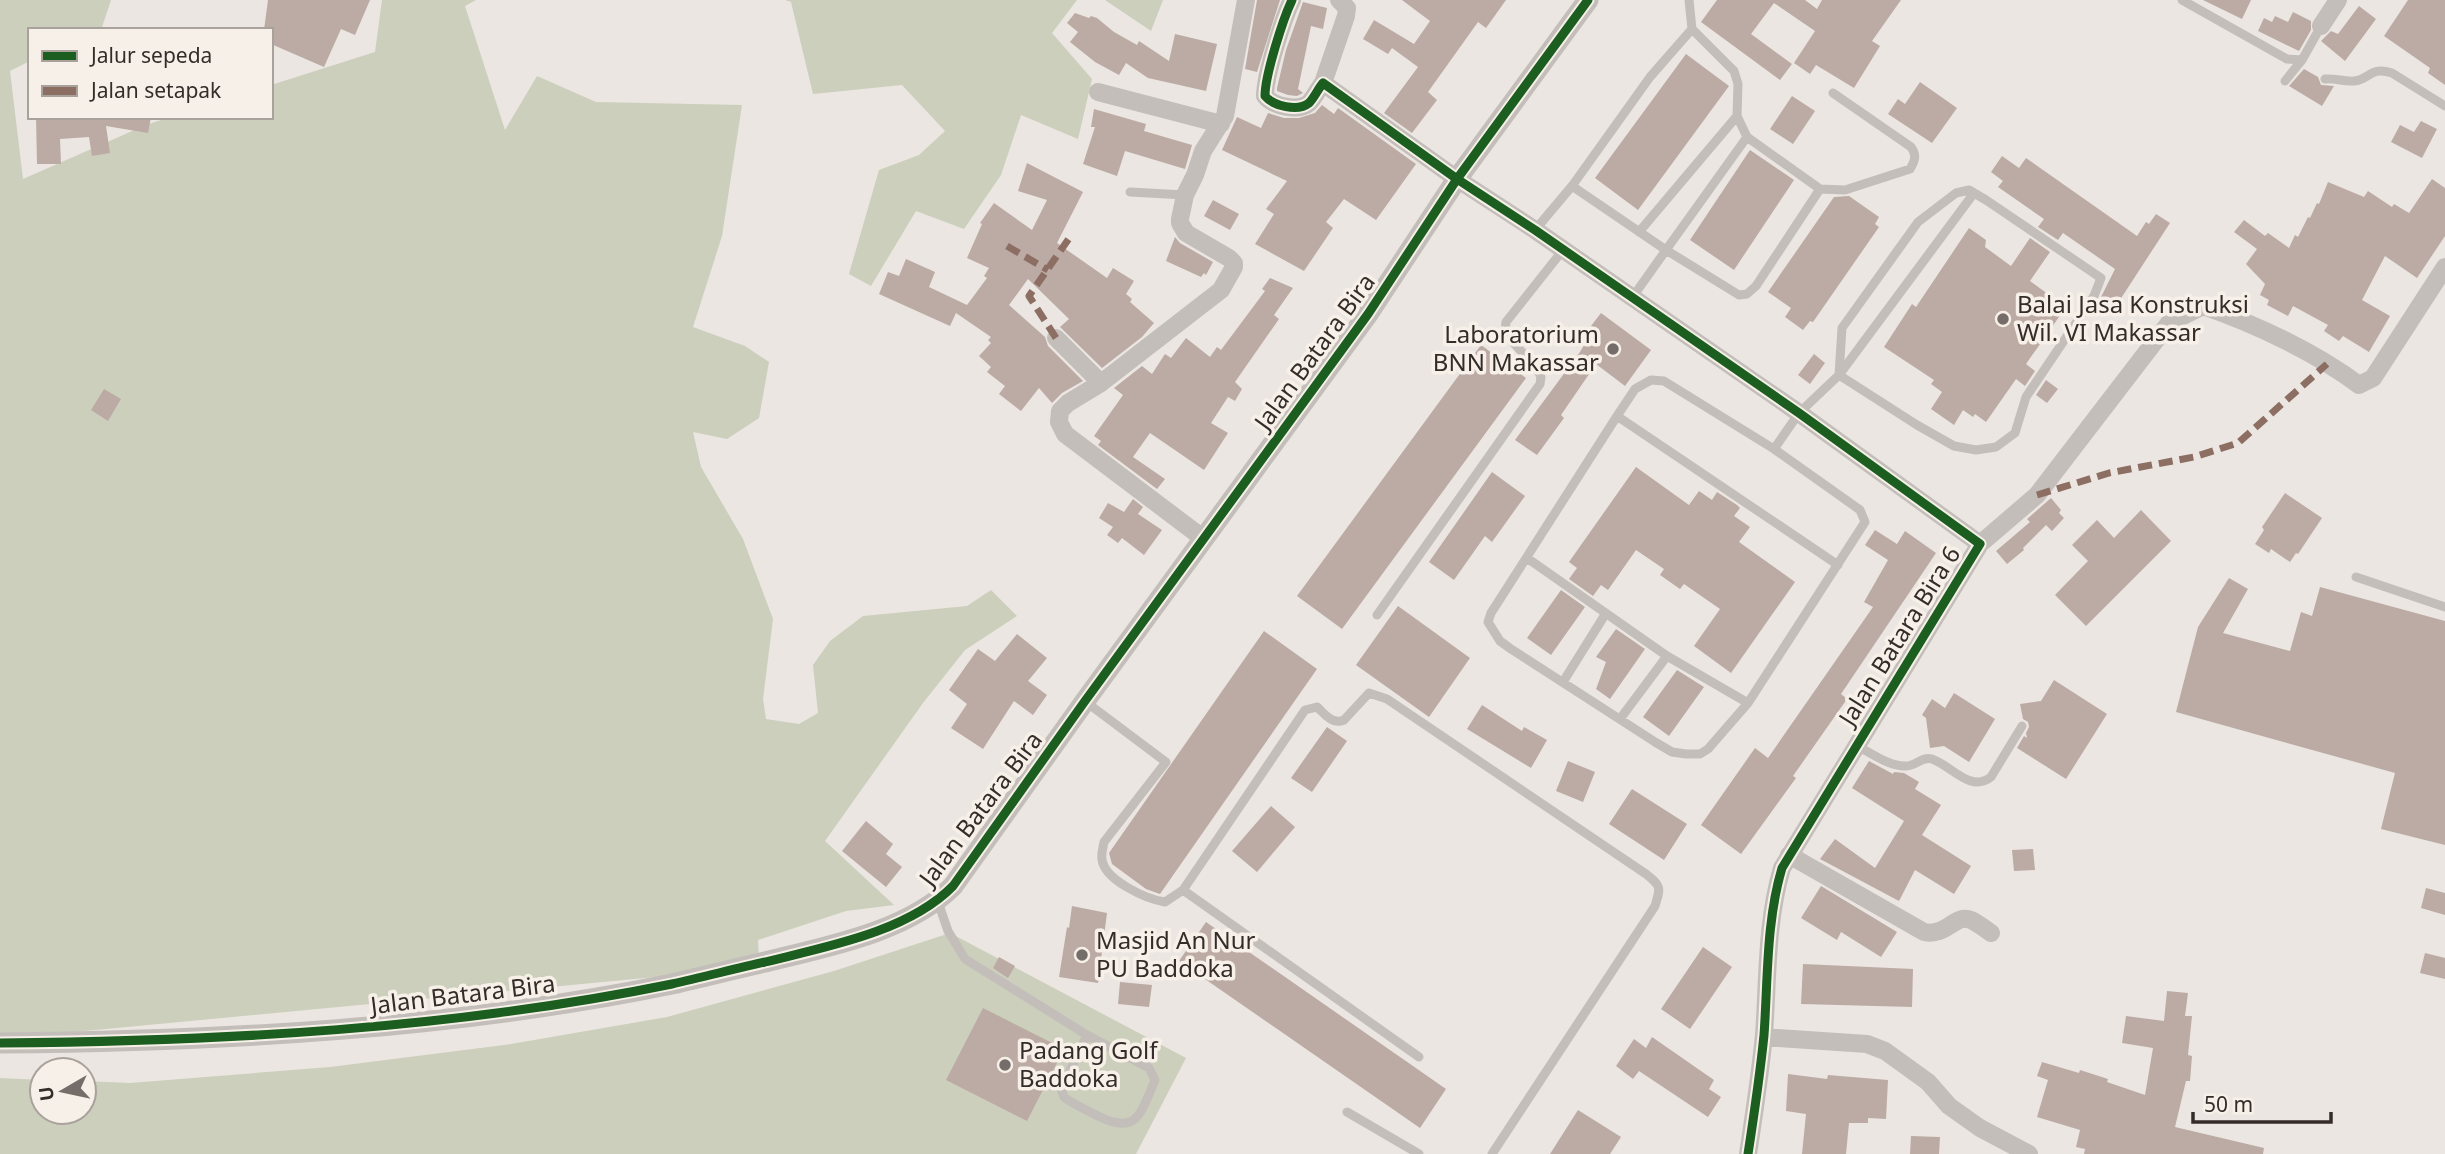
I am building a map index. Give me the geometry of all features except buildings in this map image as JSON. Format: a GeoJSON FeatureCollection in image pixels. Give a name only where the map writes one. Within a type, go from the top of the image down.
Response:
{"type":"FeatureCollection","features":[{"type":"Feature","properties":{"kind":"street"},"geometry":{"type":"LineString","coordinates":[[1204,539],[1065,434],[1059,422],[1060,411],[1068,403],[1101,383],[1221,290],[1234,267],[1234,262],[1229,258],[1183,229],[1180,219],[1185,195],[1203,151],[1226,116],[1246,0]]}},
{"type":"Feature","properties":{"kind":"street"},"geometry":{"type":"LineString","coordinates":[[1292,0],[1286,13],[1265,96],[1276,104],[1300,107],[1308,104],[1323,83],[1346,16],[1347,8],[1339,0]]}},
{"type":"Feature","properties":{"kind":"street","name":"Jalan Batara Bira"},"geometry":{"type":"LineString","coordinates":[[0,1043],[163,1040],[304,1032],[528,1008],[671,984],[840,943],[914,917],[938,902],[953,887],[1085,701],[1368,314],[1457,179],[1588,0]]}},
{"type":"Feature","properties":{"kind":"street"},"geometry":{"type":"LineString","coordinates":[[2321,26],[2338,0]]}},
{"type":"Feature","properties":{"kind":"street","name":"Jalan Batara Bira 6"},"geometry":{"type":"LineString","coordinates":[[1323,83],[1457,179],[1799,413],[1980,544],[1782,868],[1770,920],[1763,1037],[1748,1154]]}},
{"type":"Feature","properties":{"kind":"street"},"geometry":{"type":"LineString","coordinates":[[1098,92],[1221,124]]}},
{"type":"Feature","properties":{"kind":"street"},"geometry":{"type":"LineString","coordinates":[[1980,544],[2037,495],[2169,323],[2203,306],[2242,319],[2340,371],[2359,385],[2373,377],[2445,267]]}},
{"type":"Feature","properties":{"kind":"street"},"geometry":{"type":"LineString","coordinates":[[1056,338],[1101,383]]}},
{"type":"Feature","properties":{"kind":"street"},"geometry":{"type":"LineString","coordinates":[[1790,855],[1924,932],[1940,933],[1964,918],[1991,933]]}},
{"type":"Feature","properties":{"kind":"street"},"geometry":{"type":"LineString","coordinates":[[1763,1037],[1867,1044],[1885,1051],[1928,1082],[1950,1106],[1969,1121],[2029,1154]]}},
{"type":"Feature","properties":{"kind":"lane"},"geometry":{"type":"LineString","coordinates":[[1689,0],[1692,29],[1734,71],[1738,84],[1737,116],[1747,137],[1820,189],[1845,190],[1910,169],[1915,161],[1915,152],[1911,147],[1833,93]]}},
{"type":"Feature","properties":{"kind":"lane"},"geometry":{"type":"LineString","coordinates":[[2182,0],[2287,59],[2302,60]]}},
{"type":"Feature","properties":{"kind":"lane"},"geometry":{"type":"LineString","coordinates":[[2285,81],[2302,60],[2321,26]]}},
{"type":"Feature","properties":{"kind":"lane"},"geometry":{"type":"LineString","coordinates":[[1535,230],[1572,186],[1650,78],[1692,29]]}},
{"type":"Feature","properties":{"kind":"lane"},"geometry":{"type":"LineString","coordinates":[[2325,79],[2356,81],[2374,71],[2383,70],[2445,106]]}},
{"type":"Feature","properties":{"kind":"lane"},"geometry":{"type":"LineString","coordinates":[[1639,232],[1737,116]]}},
{"type":"Feature","properties":{"kind":"lane"},"geometry":{"type":"LineString","coordinates":[[1632,299],[1747,137]]}},
{"type":"Feature","properties":{"kind":"lane"},"geometry":{"type":"LineString","coordinates":[[1572,186],[1666,250],[1739,295],[1747,294],[1756,286],[1820,189]]}},
{"type":"Feature","properties":{"kind":"lane"},"geometry":{"type":"LineString","coordinates":[[1969,190],[2101,278],[2094,296],[2026,397],[2015,433],[1996,447],[1976,450],[1954,446],[1839,375],[1842,328],[1918,222],[1956,192],[1969,190]]}},
{"type":"Feature","properties":{"kind":"lane"},"geometry":{"type":"LineString","coordinates":[[1130,192],[1185,195]]}},
{"type":"Feature","properties":{"kind":"lane"},"geometry":{"type":"LineString","coordinates":[[1774,449],[1799,413],[1839,375],[1974,193]]}},
{"type":"Feature","properties":{"kind":"lane"},"geometry":{"type":"LineString","coordinates":[[1377,615],[1540,384],[1540,372],[1507,336],[1506,322],[1563,250]]}},
{"type":"Feature","properties":{"kind":"lane"},"geometry":{"type":"LineString","coordinates":[[1656,380],[1664,382],[1774,449],[1860,510],[1864,515],[1864,527],[1748,703],[1708,749],[1692,755],[1672,752],[1500,641],[1488,622],[1491,612],[1635,389],[1656,380]]}},
{"type":"Feature","properties":{"kind":"lane"},"geometry":{"type":"LineString","coordinates":[[1617,416],[1838,565]]}},
{"type":"Feature","properties":{"kind":"lane"},"geometry":{"type":"LineString","coordinates":[[1527,558],[1667,656],[1748,703]]}},
{"type":"Feature","properties":{"kind":"lane"},"geometry":{"type":"LineString","coordinates":[[2356,577],[2445,607]]}},
{"type":"Feature","properties":{"kind":"lane"},"geometry":{"type":"LineString","coordinates":[[1563,682],[1606,613]]}},
{"type":"Feature","properties":{"kind":"lane"},"geometry":{"type":"LineString","coordinates":[[1620,719],[1667,656]]}},
{"type":"Feature","properties":{"kind":"lane"},"geometry":{"type":"LineString","coordinates":[[1085,701],[1166,762],[1104,842],[1103,864],[1110,875],[1157,901],[1165,902],[1183,890],[1305,710],[1317,707],[1332,720],[1339,722],[1369,693],[1387,699],[1658,884],[1660,891],[1655,906],[1492,1154]]}},
{"type":"Feature","properties":{"kind":"lane"},"geometry":{"type":"LineString","coordinates":[[1855,745],[1893,763],[1907,766],[1930,758],[1965,779],[1984,783],[1991,777],[2022,726]]}},
{"type":"Feature","properties":{"kind":"lane"},"geometry":{"type":"LineString","coordinates":[[1183,890],[1419,1057]]}},
{"type":"Feature","properties":{"kind":"lane"},"geometry":{"type":"LineString","coordinates":[[938,902],[948,931],[965,959],[1087,1035],[1149,1068],[1155,1080],[1141,1112],[1133,1121],[1116,1124],[1064,1097],[1061,1089],[1087,1035]]}},
{"type":"Feature","properties":{"kind":"lane"},"geometry":{"type":"LineString","coordinates":[[1347,1112],[1419,1154]]}},
{"type":"Feature","properties":{"kind":"green space"},"geometry":{"type":"Polygon","coordinates":[[[0,0],[111,0],[102,28],[28,28],[28,62],[10,71],[23,179],[164,119],[273,119],[273,84],[375,52],[382,0],[476,0],[465,6],[505,130],[537,76],[596,102],[742,105],[722,236],[693,327],[745,346],[769,362],[759,418],[727,439],[693,432],[701,467],[743,539],[773,619],[763,699],[766,719],[799,724],[818,713],[813,665],[830,641],[863,616],[967,606],[991,590],[1017,616],[965,650],[923,703],[825,841],[894,905],[846,911],[758,940],[759,963],[730,970],[0,1039],[0,0]]]}},
{"type":"Feature","properties":{"kind":"green space"},"geometry":{"type":"Polygon","coordinates":[[[785,0],[1077,0],[1052,33],[1092,79],[1078,139],[1021,115],[1001,175],[964,229],[916,211],[871,286],[849,274],[879,170],[919,155],[945,131],[902,85],[813,94],[791,2],[785,0]]]}},
{"type":"Feature","properties":{"kind":"green space"},"geometry":{"type":"Polygon","coordinates":[[[1105,0],[1163,0],[1151,31],[1105,0]]]}},
{"type":"Feature","properties":{"kind":"green space"},"geometry":{"type":"Polygon","coordinates":[[[950,933],[1186,1058],[1136,1154],[0,1154],[0,1078],[28,1079],[28,1126],[98,1126],[98,1082],[130,1083],[330,1067],[511,1044],[667,1017],[834,971],[950,933]]]}},
{"type":"Feature","properties":{"kind":"marked path"},"geometry":{"type":"LineString","coordinates":[[1056,338],[1029,296],[1070,237]]}},
{"type":"Feature","properties":{"kind":"marked path"},"geometry":{"type":"LineString","coordinates":[[1007,246],[1048,270]]}},
{"type":"Feature","properties":{"kind":"marked path"},"geometry":{"type":"LineString","coordinates":[[2037,495],[2109,473],[2194,457],[2238,443],[2327,364]]}},
{"type":"Feature","properties":{"kind":"cycle path"},"geometry":{"type":"LineString","coordinates":[[1292,0],[1268,75],[1265,96],[1269,100],[1286,107],[1304,106],[1311,101],[1323,83],[1457,179],[1799,413],[1980,544],[1782,868],[1770,930],[1764,1035],[1748,1154]]}},
{"type":"Feature","properties":{"kind":"cycle path"},"geometry":{"type":"LineString","coordinates":[[0,1043],[169,1039],[338,1030],[506,1012],[672,984],[839,943],[890,926],[934,902],[953,886],[1368,314],[1457,179],[1588,0]]}},
{"type":"Feature","properties":{"kind":"place","name":"Balai Jasa Konstruksi Wil. VI Makassar"},"geometry":{"type":"Point","coordinates":[2003,319]}},
{"type":"Feature","properties":{"kind":"place","name":"Laboratorium BNN Makassar"},"geometry":{"type":"Point","coordinates":[1613,349]}},
{"type":"Feature","properties":{"kind":"place","name":"Masjid An Nur PU Baddoka"},"geometry":{"type":"Point","coordinates":[1082,955]}},
{"type":"Feature","properties":{"kind":"place","name":"Padang Golf Baddoka"},"geometry":{"type":"Point","coordinates":[1005,1065]}}]}
